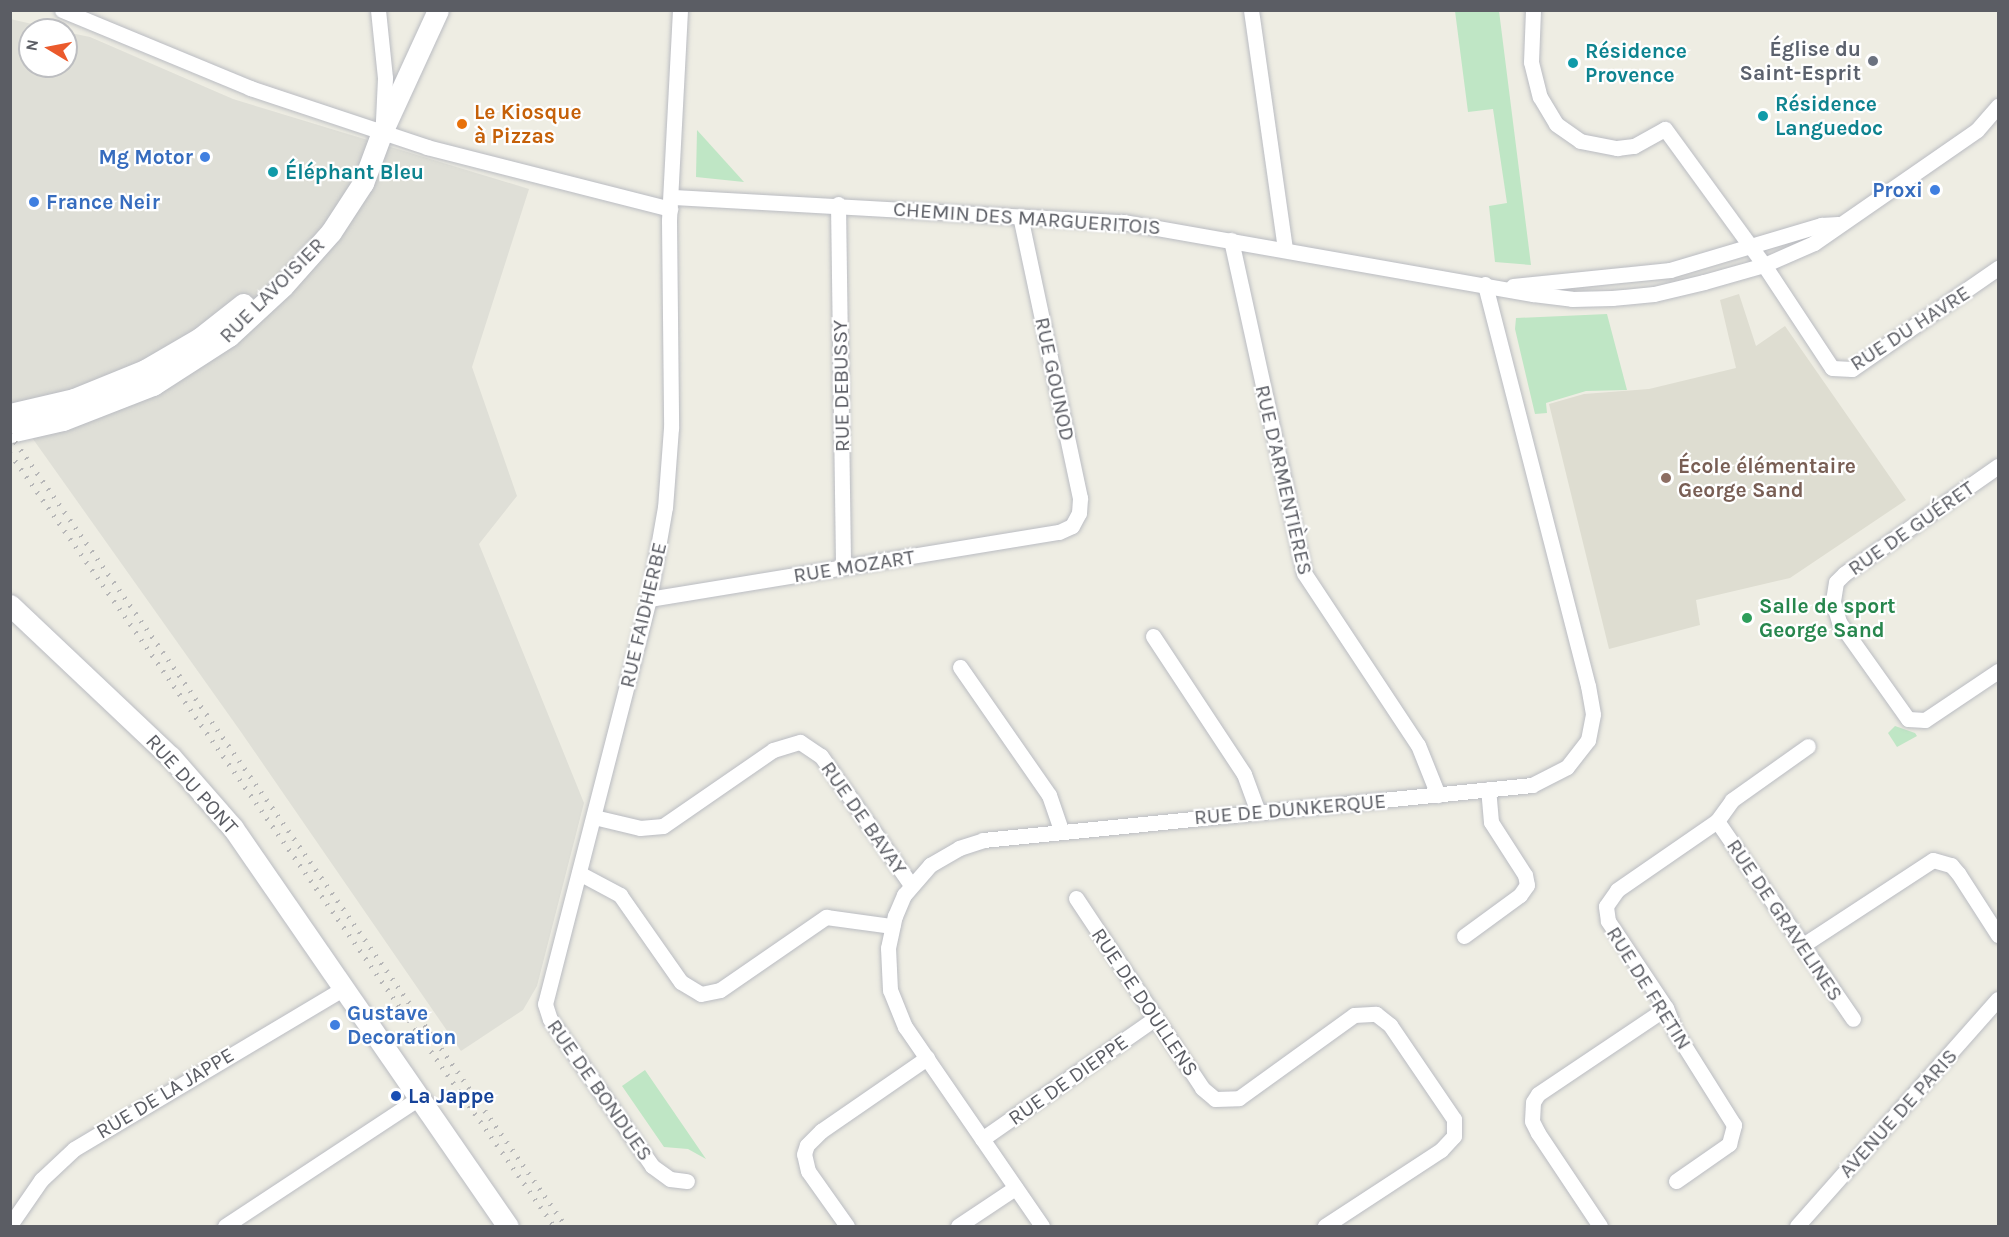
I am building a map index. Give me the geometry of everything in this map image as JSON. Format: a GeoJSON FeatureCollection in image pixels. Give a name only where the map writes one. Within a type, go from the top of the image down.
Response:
{"type":"FeatureCollection","features":[{"type":"Feature","properties":{"kind":"main road","name":"RUE LAVOISIER"},"geometry":{"type":"LineString","coordinates":[[10,422],[43,416],[153,385],[229,336],[283,286],[336,224],[363,183],[382,132],[438,10]]}},
{"type":"Feature","properties":{"kind":"main road","name":"RUE LAVOISIER"},"geometry":{"type":"LineString","coordinates":[[10,432],[116,384],[200,338],[286,263],[323,220],[382,132]]}},
{"type":"Feature","properties":{"kind":"main road","name":"RUE LAVOISIER"},"geometry":{"type":"LineString","coordinates":[[10,414],[43,416]]}},
{"type":"Feature","properties":{"kind":"main road","name":"RUE DU PONT"},"geometry":{"type":"LineString","coordinates":[[10,606],[140,726],[203,791],[233,828],[507,1227]]}},
{"type":"Feature","properties":{"kind":"street","name":"CHEMIN DES MARGUERITOIS"},"geometry":{"type":"LineString","coordinates":[[62,10],[258,91],[382,132],[521,174],[671,203],[838,204],[1123,222],[1507,287]]}},
{"type":"Feature","properties":{"kind":"street"},"geometry":{"type":"LineString","coordinates":[[378,10],[385,78],[382,132]]}},
{"type":"Feature","properties":{"kind":"street","name":"RUE FAIDHERBE"},"geometry":{"type":"LineString","coordinates":[[546,1011],[548,991],[649,599],[669,464],[671,203],[680,10]]}},
{"type":"Feature","properties":{"kind":"street"},"geometry":{"type":"LineString","coordinates":[[1251,10],[1285,249]]}},
{"type":"Feature","properties":{"kind":"street"},"geometry":{"type":"LineString","coordinates":[[1533,10],[1532,63],[1540,97],[1556,124],[1580,141],[1617,148],[1634,146],[1665,129],[1764,265]]}},
{"type":"Feature","properties":{"kind":"street"},"geometry":{"type":"LineString","coordinates":[[1507,287],[1572,299],[1612,298],[1654,294],[1764,265],[1814,243],[1838,224],[1977,130],[1998,106]]}},
{"type":"Feature","properties":{"kind":"street","name":"RUE DEBUSSY"},"geometry":{"type":"LineString","coordinates":[[838,204],[843,567]]}},
{"type":"Feature","properties":{"kind":"street","name":"RUE GOUNOD"},"geometry":{"type":"LineString","coordinates":[[1020,216],[1080,498],[1076,520],[1059,532]]}},
{"type":"Feature","properties":{"kind":"street"},"geometry":{"type":"LineString","coordinates":[[1507,287],[1670,270],[1751,248],[1821,225],[1838,224]]}},
{"type":"Feature","properties":{"kind":"street","name":"RUE D'ARMENTIÈRES"},"geometry":{"type":"LineString","coordinates":[[1231,240],[1304,573],[1418,745],[1438,795]]}},
{"type":"Feature","properties":{"kind":"street","name":"RUE DU HAVRE"},"geometry":{"type":"LineString","coordinates":[[1764,265],[1827,363],[1842,371],[1857,366],[1998,268]]}},
{"type":"Feature","properties":{"kind":"street","name":"RUE DE DUNKERQUE"},"geometry":{"type":"LineString","coordinates":[[1042,1227],[905,1027],[890,990],[887,963],[892,926],[911,885],[930,865],[970,843],[1532,785],[1567,767],[1588,740],[1593,714],[1485,284]]}},
{"type":"Feature","properties":{"kind":"street","name":"RUE DE GUÉRET"},"geometry":{"type":"LineString","coordinates":[[1998,466],[1844,574],[1836,582],[1833,602],[1839,622],[1908,719],[1925,720],[1998,671]]}},
{"type":"Feature","properties":{"kind":"street","name":"RUE MOZART"},"geometry":{"type":"LineString","coordinates":[[649,599],[1059,532]]}},
{"type":"Feature","properties":{"kind":"street"},"geometry":{"type":"LineString","coordinates":[[1153,636],[1244,774],[1258,812]]}},
{"type":"Feature","properties":{"kind":"street"},"geometry":{"type":"LineString","coordinates":[[960,667],[1049,795],[1062,832]]}},
{"type":"Feature","properties":{"kind":"street","name":"RUE DE BAVAY"},"geometry":{"type":"LineString","coordinates":[[594,817],[640,828],[663,826],[773,750],[800,742],[822,756],[911,885]]}},
{"type":"Feature","properties":{"kind":"street","name":"RUE DE FRETIN"},"geometry":{"type":"LineString","coordinates":[[1676,1181],[1729,1144],[1735,1132],[1732,1116],[1675,1031],[1666,1008],[1608,921],[1606,906],[1617,890],[1718,821],[1732,800],[1808,746]]}},
{"type":"Feature","properties":{"kind":"street"},"geometry":{"type":"LineString","coordinates":[[1464,936],[1520,895],[1527,885],[1525,875],[1491,822],[1488,789]]}},
{"type":"Feature","properties":{"kind":"street","name":"RUE DE GRAVELINES"},"geometry":{"type":"LineString","coordinates":[[1718,821],[1853,1019]]}},
{"type":"Feature","properties":{"kind":"street"},"geometry":{"type":"LineString","coordinates":[[1803,945],[1933,860],[1950,866],[1958,873],[1998,935]]}},
{"type":"Feature","properties":{"kind":"street"},"geometry":{"type":"LineString","coordinates":[[579,873],[620,895],[683,984],[701,994],[720,990],[826,917],[892,926]]}},
{"type":"Feature","properties":{"kind":"street","name":"RUE DE DOULLENS"},"geometry":{"type":"LineString","coordinates":[[1076,898],[1154,1019],[1202,1088],[1220,1100],[1239,1098],[1354,1015],[1376,1014],[1390,1025],[1454,1119],[1454,1136],[1441,1150],[1325,1227]]}},
{"type":"Feature","properties":{"kind":"street","name":"RUE DE LA JAPPE"},"geometry":{"type":"LineString","coordinates":[[10,1225],[41,1180],[74,1149],[344,988]]}},
{"type":"Feature","properties":{"kind":"street","name":"AVENUE DE PARIS"},"geometry":{"type":"LineString","coordinates":[[1797,1227],[1998,999]]}},
{"type":"Feature","properties":{"kind":"street"},"geometry":{"type":"LineString","coordinates":[[1600,1227],[1538,1133],[1532,1121],[1533,1102],[1538,1095],[1666,1008]]}},
{"type":"Feature","properties":{"kind":"street","name":"RUE DE BONDUES"},"geometry":{"type":"LineString","coordinates":[[546,1011],[652,1166],[670,1179],[687,1181]]}},
{"type":"Feature","properties":{"kind":"street","name":"RUE DE DIEPPE"},"geometry":{"type":"LineString","coordinates":[[982,1139],[1154,1019]]}},
{"type":"Feature","properties":{"kind":"street"},"geometry":{"type":"LineString","coordinates":[[847,1227],[808,1171],[804,1154],[807,1145],[821,1131],[927,1058]]}},
{"type":"Feature","properties":{"kind":"street"},"geometry":{"type":"LineString","coordinates":[[225,1227],[419,1098]]}},
{"type":"Feature","properties":{"kind":"street"},"geometry":{"type":"LineString","coordinates":[[958,1227],[1015,1188]]}},
{"type":"Feature","properties":{"kind":"shaded area"},"geometry":{"type":"Polygon","coordinates":[[[10,19],[18,21],[18,78],[78,78],[78,34],[90,37],[233,99],[529,189],[472,367],[517,496],[479,544],[584,803],[537,986],[523,1010],[461,1051],[241,732],[11,408],[10,19]]]}},
{"type":"Feature","properties":{"kind":"shaded area","name":"École élémentaire George Sand"},"geometry":{"type":"Polygon","coordinates":[[[1739,294],[1756,346],[1785,326],[1906,500],[1790,578],[1696,600],[1700,625],[1609,649],[1549,404],[1584,394],[1649,389],[1736,368],[1720,300],[1739,294]]]}},
{"type":"Feature","properties":{"kind":"green space"},"geometry":{"type":"Polygon","coordinates":[[[1455,11],[1499,11],[1531,265],[1495,262],[1489,206],[1507,203],[1493,109],[1468,112],[1455,11]]]}},
{"type":"Feature","properties":{"kind":"green space"},"geometry":{"type":"Polygon","coordinates":[[[697,130],[744,182],[696,177],[697,130]]]}},
{"type":"Feature","properties":{"kind":"green space"},"geometry":{"type":"Polygon","coordinates":[[[1607,314],[1627,390],[1586,391],[1546,403],[1547,413],[1535,414],[1515,329],[1516,318],[1607,314]]]}},
{"type":"Feature","properties":{"kind":"green space"},"geometry":{"type":"Polygon","coordinates":[[[1895,726],[1915,733],[1917,736],[1897,747],[1888,733],[1895,726]]]}},
{"type":"Feature","properties":{"kind":"green space"},"geometry":{"type":"Polygon","coordinates":[[[645,1070],[706,1159],[688,1149],[664,1147],[622,1086],[645,1070]]]}},
{"type":"Feature","properties":{"kind":"railway"},"geometry":{"type":"LineString","coordinates":[[10,434],[566,1226]]}},
{"type":"Feature","properties":{"kind":"railway"},"geometry":{"type":"LineString","coordinates":[[10,453],[554,1226]]}},
{"type":"Feature","properties":{"kind":"place","name":"Église du Saint-Esprit"},"geometry":{"type":"Point","coordinates":[1873,61]}},
{"type":"Feature","properties":{"kind":"place","name":"Résidence Provence"},"geometry":{"type":"Point","coordinates":[1573,63]}},
{"type":"Feature","properties":{"kind":"place","name":"Résidence Languedoc"},"geometry":{"type":"Point","coordinates":[1763,116]}},
{"type":"Feature","properties":{"kind":"place","name":"Le Kiosque à Pizzas"},"geometry":{"type":"Point","coordinates":[462,124]}},
{"type":"Feature","properties":{"kind":"place","name":"Mg Motor"},"geometry":{"type":"Point","coordinates":[205,157]}},
{"type":"Feature","properties":{"kind":"place","name":"Éléphant Bleu"},"geometry":{"type":"Point","coordinates":[273,172]}},
{"type":"Feature","properties":{"kind":"place","name":"Proxi"},"geometry":{"type":"Point","coordinates":[1935,190]}},
{"type":"Feature","properties":{"kind":"place","name":"France Neir"},"geometry":{"type":"Point","coordinates":[34,202]}},
{"type":"Feature","properties":{"kind":"place","name":"École élémentaire George Sand"},"geometry":{"type":"Point","coordinates":[1666,478]}},
{"type":"Feature","properties":{"kind":"place","name":"Salle de sport George Sand"},"geometry":{"type":"Point","coordinates":[1747,618]}},
{"type":"Feature","properties":{"kind":"place","name":"Gustave Decoration"},"geometry":{"type":"Point","coordinates":[335,1025]}},
{"type":"Feature","properties":{"kind":"place","name":"La Jappe"},"geometry":{"type":"Point","coordinates":[396,1096]}}]}
